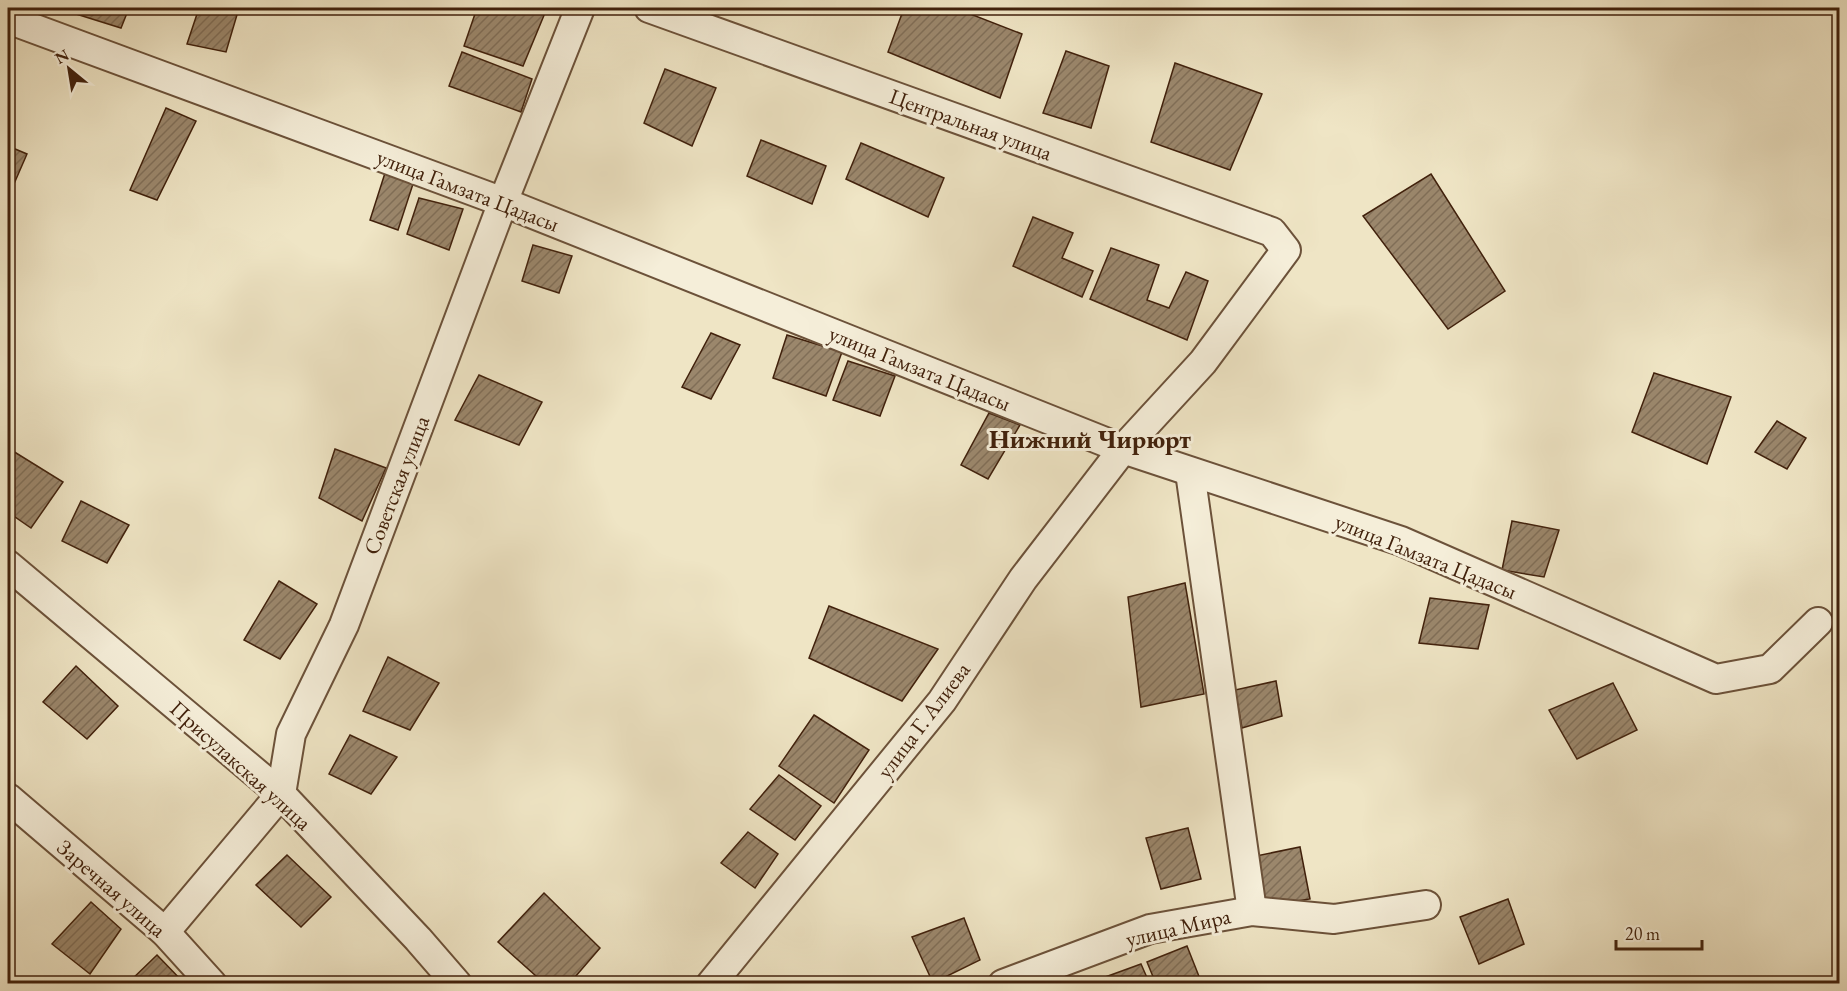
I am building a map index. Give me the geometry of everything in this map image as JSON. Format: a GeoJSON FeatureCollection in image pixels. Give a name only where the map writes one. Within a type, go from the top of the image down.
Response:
{"type":"FeatureCollection","features":[{"type":"Feature","properties":{"kind":"street","name":"Советская улица"},"geometry":{"type":"LineString","coordinates":[[281,794],[291,734],[344,625],[503,202],[580,8]]}},
{"type":"Feature","properties":{"kind":"street","name":"Центральная улица"},"geometry":{"type":"LineString","coordinates":[[649,8],[1272,232],[1286,250]]}},
{"type":"Feature","properties":{"kind":"street","name":"улица Гамзата Цадасы"},"geometry":{"type":"LineString","coordinates":[[8,19],[503,202],[1124,449],[1401,542],[1716,679],[1770,669],[1818,622]]}},
{"type":"Feature","properties":{"kind":"street","name":"улица Г. Алиева"},"geometry":{"type":"LineString","coordinates":[[711,984],[942,701],[1023,579],[1124,449],[1203,362],[1286,250]]}},
{"type":"Feature","properties":{"kind":"street"},"geometry":{"type":"LineString","coordinates":[[1190,472],[1252,911]]}},
{"type":"Feature","properties":{"kind":"street","name":"Присулакская улица"},"geometry":{"type":"LineString","coordinates":[[8,565],[281,794],[418,939],[457,984]]}},
{"type":"Feature","properties":{"kind":"street"},"geometry":{"type":"LineString","coordinates":[[165,932],[281,794]]}},
{"type":"Feature","properties":{"kind":"street","name":"Заречная улица"},"geometry":{"type":"LineString","coordinates":[[8,798],[165,932],[212,984]]}},
{"type":"Feature","properties":{"kind":"street","name":"улица Мира"},"geometry":{"type":"LineString","coordinates":[[1003,984],[1150,929],[1252,911],[1334,919],[1426,905]]}},
{"type":"Feature","properties":{"kind":"building"},"geometry":{"type":"Polygon","coordinates":[[[78,8],[129,8],[121,28],[76,14],[78,8]]]}},
{"type":"Feature","properties":{"kind":"building"},"geometry":{"type":"Polygon","coordinates":[[[199,8],[239,8],[226,52],[187,44],[199,8]]]}},
{"type":"Feature","properties":{"kind":"building"},"geometry":{"type":"Polygon","coordinates":[[[477,8],[547,8],[523,66],[464,46],[477,8]]]}},
{"type":"Feature","properties":{"kind":"building"},"geometry":{"type":"Polygon","coordinates":[[[904,8],[955,8],[1022,34],[1000,98],[888,52],[904,8]]]}},
{"type":"Feature","properties":{"kind":"building"},"geometry":{"type":"Polygon","coordinates":[[[1066,51],[1109,66],[1091,128],[1043,113],[1066,51]]]}},
{"type":"Feature","properties":{"kind":"building"},"geometry":{"type":"Polygon","coordinates":[[[462,52],[532,79],[521,112],[449,86],[462,52]]]}},
{"type":"Feature","properties":{"kind":"building"},"geometry":{"type":"Polygon","coordinates":[[[1175,63],[1262,94],[1230,170],[1151,142],[1175,63]]]}},
{"type":"Feature","properties":{"kind":"building"},"geometry":{"type":"Polygon","coordinates":[[[665,69],[716,88],[692,146],[644,123],[665,69]]]}},
{"type":"Feature","properties":{"kind":"building"},"geometry":{"type":"Polygon","coordinates":[[[8,105],[14,108],[8,123],[8,105]]]}},
{"type":"Feature","properties":{"kind":"building"},"geometry":{"type":"Polygon","coordinates":[[[166,108],[196,121],[157,200],[130,190],[166,108]]]}},
{"type":"Feature","properties":{"kind":"building"},"geometry":{"type":"Polygon","coordinates":[[[761,140],[826,166],[812,204],[747,176],[761,140]]]}},
{"type":"Feature","properties":{"kind":"building"},"geometry":{"type":"Polygon","coordinates":[[[861,143],[944,178],[928,217],[846,179],[861,143]]]}},
{"type":"Feature","properties":{"kind":"building"},"geometry":{"type":"Polygon","coordinates":[[[8,146],[27,154],[10,193],[8,192],[8,146]]]}},
{"type":"Feature","properties":{"kind":"building"},"geometry":{"type":"Polygon","coordinates":[[[385,173],[413,184],[398,230],[370,220],[385,173]]]}},
{"type":"Feature","properties":{"kind":"building"},"geometry":{"type":"Polygon","coordinates":[[[1431,174],[1505,291],[1448,329],[1363,216],[1431,174]]]}},
{"type":"Feature","properties":{"kind":"building"},"geometry":{"type":"Polygon","coordinates":[[[419,198],[463,209],[449,250],[407,234],[419,198]]]}},
{"type":"Feature","properties":{"kind":"building"},"geometry":{"type":"Polygon","coordinates":[[[1033,217],[1073,233],[1062,258],[1093,271],[1082,297],[1013,266],[1033,217]]]}},
{"type":"Feature","properties":{"kind":"building"},"geometry":{"type":"Polygon","coordinates":[[[533,245],[572,256],[559,293],[522,281],[533,245]]]}},
{"type":"Feature","properties":{"kind":"building"},"geometry":{"type":"Polygon","coordinates":[[[1111,248],[1159,265],[1147,300],[1169,308],[1186,272],[1208,281],[1187,340],[1090,299],[1111,248]]]}},
{"type":"Feature","properties":{"kind":"building"},"geometry":{"type":"Polygon","coordinates":[[[711,333],[740,345],[711,399],[682,387],[711,333]]]}},
{"type":"Feature","properties":{"kind":"building"},"geometry":{"type":"Polygon","coordinates":[[[787,335],[842,352],[826,396],[773,378],[787,335]]]}},
{"type":"Feature","properties":{"kind":"building"},"geometry":{"type":"Polygon","coordinates":[[[848,361],[895,376],[880,416],[833,400],[848,361]]]}},
{"type":"Feature","properties":{"kind":"building"},"geometry":{"type":"Polygon","coordinates":[[[1654,373],[1731,397],[1707,464],[1632,432],[1654,373]]]}},
{"type":"Feature","properties":{"kind":"building"},"geometry":{"type":"Polygon","coordinates":[[[479,375],[542,402],[519,445],[455,420],[479,375]]]}},
{"type":"Feature","properties":{"kind":"building"},"geometry":{"type":"Polygon","coordinates":[[[989,413],[1020,425],[988,479],[961,465],[989,413]]]}},
{"type":"Feature","properties":{"kind":"building"},"geometry":{"type":"Polygon","coordinates":[[[1777,421],[1806,438],[1787,469],[1755,452],[1777,421]]]}},
{"type":"Feature","properties":{"kind":"building"},"geometry":{"type":"Polygon","coordinates":[[[8,448],[63,482],[31,528],[8,512],[8,448]]]}},
{"type":"Feature","properties":{"kind":"building"},"geometry":{"type":"Polygon","coordinates":[[[335,449],[386,468],[362,521],[319,498],[335,449]]]}},
{"type":"Feature","properties":{"kind":"building"},"geometry":{"type":"Polygon","coordinates":[[[81,501],[129,525],[107,563],[62,541],[81,501]]]}},
{"type":"Feature","properties":{"kind":"building"},"geometry":{"type":"Polygon","coordinates":[[[1512,521],[1559,530],[1544,577],[1502,570],[1512,521]]]}},
{"type":"Feature","properties":{"kind":"building"},"geometry":{"type":"Polygon","coordinates":[[[279,581],[317,604],[280,659],[244,640],[279,581]]]}},
{"type":"Feature","properties":{"kind":"building"},"geometry":{"type":"Polygon","coordinates":[[[1185,583],[1204,694],[1141,707],[1128,597],[1185,583]]]}},
{"type":"Feature","properties":{"kind":"building"},"geometry":{"type":"Polygon","coordinates":[[[1430,598],[1489,605],[1478,649],[1419,643],[1430,598]]]}},
{"type":"Feature","properties":{"kind":"building"},"geometry":{"type":"Polygon","coordinates":[[[829,606],[938,649],[902,701],[809,658],[829,606]]]}},
{"type":"Feature","properties":{"kind":"building"},"geometry":{"type":"Polygon","coordinates":[[[388,657],[439,683],[410,730],[363,711],[388,657]]]}},
{"type":"Feature","properties":{"kind":"building"},"geometry":{"type":"Polygon","coordinates":[[[76,666],[118,706],[87,739],[43,702],[76,666]]]}},
{"type":"Feature","properties":{"kind":"building"},"geometry":{"type":"Polygon","coordinates":[[[1276,681],[1282,716],[1242,728],[1235,690],[1276,681]]]}},
{"type":"Feature","properties":{"kind":"building"},"geometry":{"type":"Polygon","coordinates":[[[1613,683],[1637,730],[1577,759],[1549,710],[1613,683]]]}},
{"type":"Feature","properties":{"kind":"building"},"geometry":{"type":"Polygon","coordinates":[[[814,715],[869,750],[834,803],[779,766],[814,715]]]}},
{"type":"Feature","properties":{"kind":"building"},"geometry":{"type":"Polygon","coordinates":[[[350,735],[397,757],[371,794],[329,774],[350,735]]]}},
{"type":"Feature","properties":{"kind":"building"},"geometry":{"type":"Polygon","coordinates":[[[779,775],[821,806],[795,840],[750,809],[779,775]]]}},
{"type":"Feature","properties":{"kind":"building"},"geometry":{"type":"Polygon","coordinates":[[[1188,828],[1201,879],[1161,889],[1146,838],[1188,828]]]}},
{"type":"Feature","properties":{"kind":"building"},"geometry":{"type":"Polygon","coordinates":[[[748,832],[778,854],[755,888],[721,863],[748,832]]]}},
{"type":"Feature","properties":{"kind":"building"},"geometry":{"type":"Polygon","coordinates":[[[1300,847],[1310,899],[1266,906],[1256,856],[1300,847]]]}},
{"type":"Feature","properties":{"kind":"building"},"geometry":{"type":"Polygon","coordinates":[[[287,855],[331,897],[301,927],[256,885],[287,855]]]}},
{"type":"Feature","properties":{"kind":"building"},"geometry":{"type":"Polygon","coordinates":[[[544,893],[600,948],[569,984],[545,984],[498,942],[544,893]]]}},
{"type":"Feature","properties":{"kind":"building"},"geometry":{"type":"Polygon","coordinates":[[[1508,899],[1524,944],[1479,964],[1460,917],[1508,899]]]}},
{"type":"Feature","properties":{"kind":"building"},"geometry":{"type":"Polygon","coordinates":[[[91,902],[121,929],[90,974],[52,944],[91,902]]]}},
{"type":"Feature","properties":{"kind":"building"},"geometry":{"type":"Polygon","coordinates":[[[964,918],[980,960],[933,983],[912,937],[964,918]]]}},
{"type":"Feature","properties":{"kind":"building"},"geometry":{"type":"Polygon","coordinates":[[[1187,946],[1202,984],[1156,984],[1147,962],[1187,946]]]}},
{"type":"Feature","properties":{"kind":"building"},"geometry":{"type":"Polygon","coordinates":[[[157,955],[185,984],[127,984],[157,955]]]}},
{"type":"Feature","properties":{"kind":"building"},"geometry":{"type":"Polygon","coordinates":[[[1141,964],[1148,980],[1142,984],[1086,984],[1141,964]]]}},
{"type":"Feature","properties":{"kind":"district","name":"Нижний Чирюрт"},"geometry":{"type":"Point","coordinates":[1090,439]}}]}
